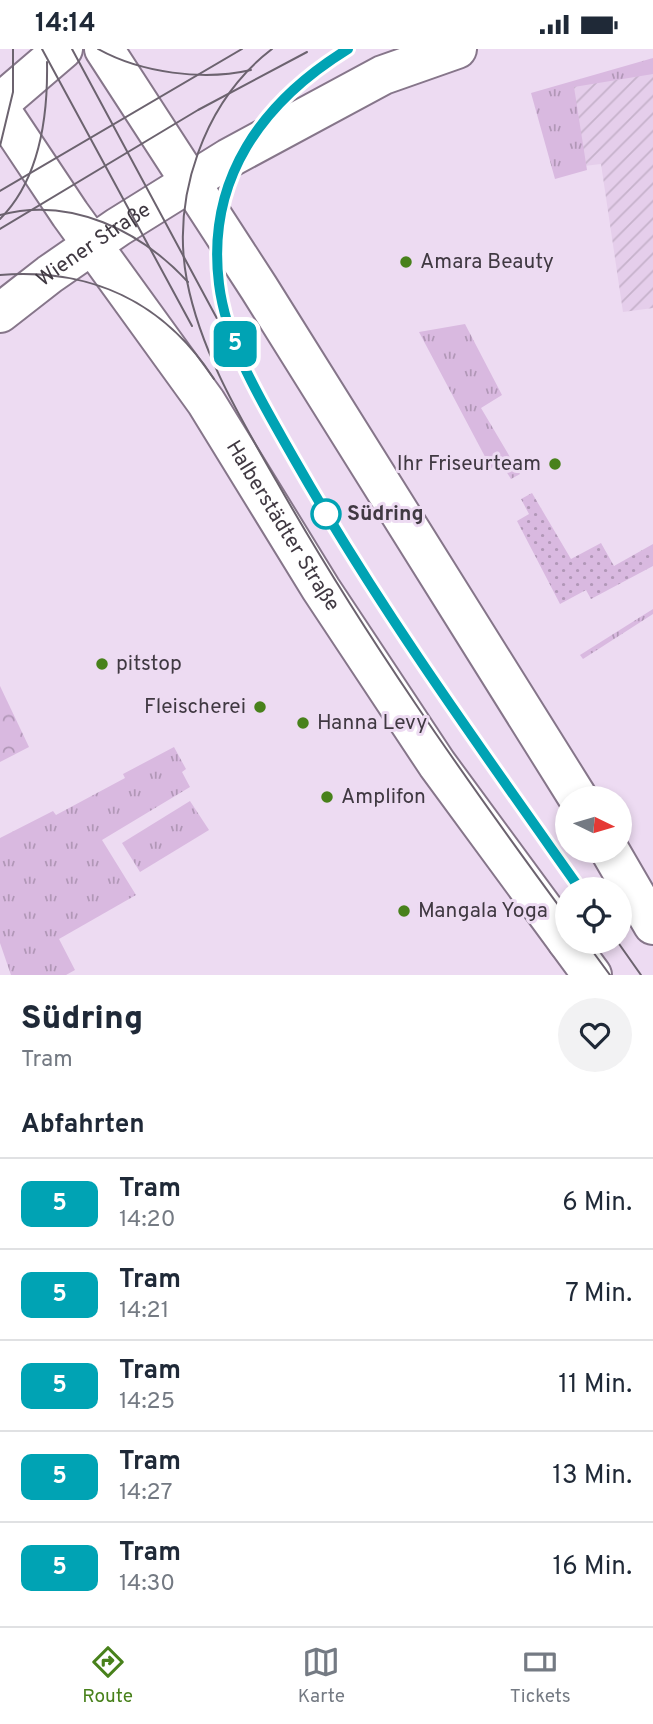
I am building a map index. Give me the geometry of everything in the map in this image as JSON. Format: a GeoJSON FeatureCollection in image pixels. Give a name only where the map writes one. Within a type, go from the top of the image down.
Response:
{"type":"FeatureCollection","features":[{"type":"Feature","properties":{"kind":"main road"},"geometry":{"type":"LineString","coordinates":[[0,103],[63,49]]}},
{"type":"Feature","properties":{"kind":"main road"},"geometry":{"type":"LineString","coordinates":[[104,49],[260,288],[571,786]]}},
{"type":"Feature","properties":{"kind":"main road"},"geometry":{"type":"LineString","coordinates":[[190,183],[244,149],[383,75],[457,49]]}},
{"type":"Feature","properties":{"kind":"main road","name":"Halberstädter Straße"},"geometry":{"type":"LineString","coordinates":[[0,109],[206,402],[321,589],[437,764],[555,925]]}},
{"type":"Feature","properties":{"kind":"main road","name":"Wiener Straße"},"geometry":{"type":"LineString","coordinates":[[0,313],[93,244],[190,183]]}},
{"type":"Feature","properties":{"kind":"main road"},"geometry":{"type":"LineString","coordinates":[[617,863],[653,925]]}},
{"type":"Feature","properties":{"kind":"main road","name":"Halberstädter Straße"},"geometry":{"type":"LineString","coordinates":[[577,954],[592,975]]}},
{"type":"Feature","properties":{"kind":"shaded area"},"geometry":{"type":"Polygon","coordinates":[[[653,70],[653,308],[623,312],[601,164],[584,166],[568,84],[653,70]]]}},
{"type":"Feature","properties":{"kind":"green space"},"geometry":{"type":"Polygon","coordinates":[[[653,58],[653,74],[574,87],[587,170],[555,179],[531,93],[653,58]]]}},
{"type":"Feature","properties":{"kind":"green space"},"geometry":{"type":"Polygon","coordinates":[[[465,324],[502,395],[481,408],[520,474],[511,479],[501,463],[491,468],[419,332],[465,324]]]}},
{"type":"Feature","properties":{"kind":"green space"},"geometry":{"type":"Polygon","coordinates":[[[532,493],[571,559],[601,543],[614,566],[653,544],[653,566],[591,599],[586,590],[560,604],[517,521],[529,514],[521,499],[532,493]]]}},
{"type":"Feature","properties":{"kind":"green space"},"geometry":{"type":"Polygon","coordinates":[[[653,609],[653,614],[583,659],[580,655],[653,609]]]}},
{"type":"Feature","properties":{"kind":"green space"},"geometry":{"type":"Polygon","coordinates":[[[0,686],[29,747],[0,762],[0,686]]]}},
{"type":"Feature","properties":{"kind":"green space"},"geometry":{"type":"Polygon","coordinates":[[[174,747],[186,769],[182,772],[190,787],[102,840],[136,895],[59,939],[75,970],[66,975],[11,975],[0,943],[0,838],[53,811],[56,815],[125,778],[123,774],[174,747]]]}},
{"type":"Feature","properties":{"kind":"green space"},"geometry":{"type":"Polygon","coordinates":[[[190,801],[209,830],[140,872],[122,843],[190,801]]]}},
{"type":"Feature","properties":{"kind":"tram line"},"geometry":{"type":"LineString","coordinates":[[0,146],[13,92],[13,49]]}},
{"type":"Feature","properties":{"kind":"tram line"},"geometry":{"type":"LineString","coordinates":[[42,49],[192,326]]}},
{"type":"Feature","properties":{"kind":"tram line"},"geometry":{"type":"LineString","coordinates":[[72,49],[221,326]]}},
{"type":"Feature","properties":{"kind":"tram line"},"geometry":{"type":"LineString","coordinates":[[98,49],[133,64],[173,73],[213,75],[251,70]]}},
{"type":"Feature","properties":{"kind":"tram line"},"geometry":{"type":"LineString","coordinates":[[0,191],[242,49]]}},
{"type":"Feature","properties":{"kind":"tram line"},"geometry":{"type":"LineString","coordinates":[[272,49],[248,70],[228,95],[211,123],[198,153],[189,184],[184,217],[183,249],[193,308],[224,385],[310,539],[379,650],[555,900]]}},
{"type":"Feature","properties":{"kind":"tram line"},"geometry":{"type":"LineString","coordinates":[[348,49],[290,93],[266,119],[246,147],[231,177],[222,210],[217,246],[223,307],[238,352],[259,395],[360,568],[468,730],[572,877]]}},
{"type":"Feature","properties":{"kind":"tram line","name":"5"},"geometry":{"type":"LineString","coordinates":[[348,49],[326,62],[272,109],[244,149],[235,168],[222,208],[217,256],[224,312],[233,339],[256,388],[326,514],[428,676],[571,877]]}},
{"type":"Feature","properties":{"kind":"tram line"},"geometry":{"type":"LineString","coordinates":[[0,229],[198,110],[307,52]]}},
{"type":"Feature","properties":{"kind":"tram line"},"geometry":{"type":"LineString","coordinates":[[0,219],[14,203],[33,166],[46,103],[47,62]]}},
{"type":"Feature","properties":{"kind":"tram line"},"geometry":{"type":"LineString","coordinates":[[0,215],[27,210],[53,210],[103,222],[149,247],[188,282]]}},
{"type":"Feature","properties":{"kind":"tram line"},"geometry":{"type":"LineString","coordinates":[[0,275],[65,277],[122,295],[148,310],[172,329],[214,379]]}},
{"type":"Feature","properties":{"kind":"tram line"},"geometry":{"type":"LineString","coordinates":[[595,954],[610,975]]}},
{"type":"Feature","properties":{"kind":"tram line"},"geometry":{"type":"LineString","coordinates":[[626,954],[641,975]]}},
{"type":"Feature","properties":{"kind":"place","name":"Amara Beauty"},"geometry":{"type":"Point","coordinates":[406,262]}},
{"type":"Feature","properties":{"kind":"place","name":"Ihr Friseurteam"},"geometry":{"type":"Point","coordinates":[555,464]}},
{"type":"Feature","properties":{"kind":"place","name":"Südring"},"geometry":{"type":"Point","coordinates":[326,514]}},
{"type":"Feature","properties":{"kind":"place","name":"pitstop"},"geometry":{"type":"Point","coordinates":[102,664]}},
{"type":"Feature","properties":{"kind":"place","name":"Fleischerei"},"geometry":{"type":"Point","coordinates":[260,707]}},
{"type":"Feature","properties":{"kind":"place","name":"Hanna Levy"},"geometry":{"type":"Point","coordinates":[303,723]}},
{"type":"Feature","properties":{"kind":"place","name":"Amplifon"},"geometry":{"type":"Point","coordinates":[327,797]}},
{"type":"Feature","properties":{"kind":"place","name":"Mangala Yoga"},"geometry":{"type":"Point","coordinates":[404,911]}}]}
